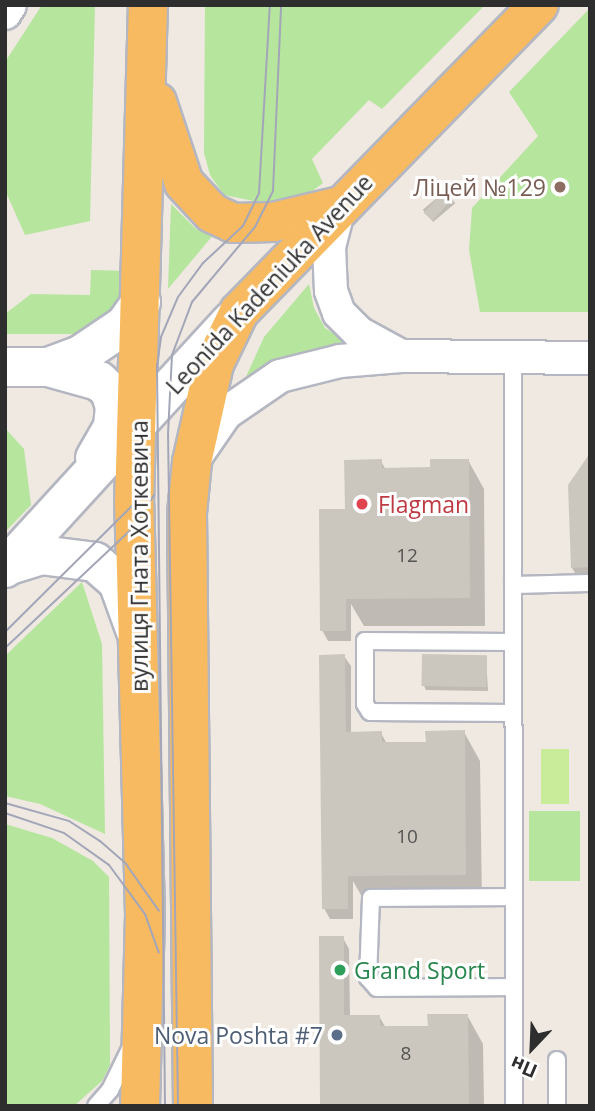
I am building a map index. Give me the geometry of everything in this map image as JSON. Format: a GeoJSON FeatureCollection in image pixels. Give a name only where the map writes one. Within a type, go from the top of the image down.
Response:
{"type":"FeatureCollection","features":[{"type":"Feature","properties":{"kind":"highway","name":"вулиця Гната Хоткевича"},"geometry":{"type":"LineString","coordinates":[[140,1106],[139,1028],[145,914],[134,504],[139,422],[148,5]]}},
{"type":"Feature","properties":{"kind":"highway","name":"Leonida Kadeniuka Avenue"},"geometry":{"type":"LineString","coordinates":[[239,312],[539,5]]}},
{"type":"Feature","properties":{"kind":"highway"},"geometry":{"type":"LineString","coordinates":[[146,59],[168,146],[184,183],[212,213],[233,223],[273,222],[340,206]]}},
{"type":"Feature","properties":{"kind":"highway","name":"вулиця Гната Хоткевича"},"geometry":{"type":"LineString","coordinates":[[192,1106],[187,513],[192,462],[214,364],[239,312]]}},
{"type":"Feature","properties":{"kind":"street"},"geometry":{"type":"LineString","coordinates":[[6,12],[10,5]]}},
{"type":"Feature","properties":{"kind":"street"},"geometry":{"type":"LineString","coordinates":[[340,206],[329,247],[331,291],[340,313],[359,333],[401,356]]}},
{"type":"Feature","properties":{"kind":"street"},"geometry":{"type":"LineString","coordinates":[[48,367],[108,339],[141,302]]}},
{"type":"Feature","properties":{"kind":"street","name":"Leonida Kadeniuka Avenue"},"geometry":{"type":"LineString","coordinates":[[7,567],[239,312]]}},
{"type":"Feature","properties":{"kind":"street"},"geometry":{"type":"LineString","coordinates":[[192,462],[226,413],[280,376],[340,361],[401,356],[590,358]]}},
{"type":"Feature","properties":{"kind":"street"},"geometry":{"type":"LineString","coordinates":[[5,367],[48,367],[99,381],[110,391],[115,407],[113,427],[75,494]]}},
{"type":"Feature","properties":{"kind":"street"},"geometry":{"type":"LineString","coordinates":[[7,567],[41,555],[95,562],[118,582],[136,632]]}},
{"type":"Feature","properties":{"kind":"lane"},"geometry":{"type":"LineString","coordinates":[[513,358],[511,642],[514,1106]]}},
{"type":"Feature","properties":{"kind":"lane"},"geometry":{"type":"LineString","coordinates":[[513,585],[590,583]]}},
{"type":"Feature","properties":{"kind":"lane"},"geometry":{"type":"LineString","coordinates":[[511,642],[365,641],[365,679],[370,712],[512,713]]}},
{"type":"Feature","properties":{"kind":"lane"},"geometry":{"type":"LineString","coordinates":[[512,897],[372,898],[368,978],[377,988],[513,987]]}},
{"type":"Feature","properties":{"kind":"lane"},"geometry":{"type":"LineString","coordinates":[[96,1106],[110,1090],[139,1028]]}},
{"type":"Feature","properties":{"kind":"lane"},"geometry":{"type":"LineString","coordinates":[[557,1060],[557,1106]]}},
{"type":"Feature","properties":{"kind":"green space"},"geometry":{"type":"Polygon","coordinates":[[[42,5],[95,5],[90,221],[25,235],[5,190],[5,62],[42,5]]]}},
{"type":"Feature","properties":{"kind":"green space"},"geometry":{"type":"Polygon","coordinates":[[[205,5],[485,5],[382,109],[369,100],[312,159],[323,183],[303,198],[274,205],[224,195],[210,175],[204,153],[205,5]]]}},
{"type":"Feature","properties":{"kind":"green space","name":"Ліцей №129"},"geometry":{"type":"Polygon","coordinates":[[[590,8],[590,312],[480,312],[469,250],[472,208],[538,136],[509,92],[590,8]]]}},
{"type":"Feature","properties":{"kind":"green space"},"geometry":{"type":"Polygon","coordinates":[[[171,204],[196,229],[214,234],[168,289],[171,204]]]}},
{"type":"Feature","properties":{"kind":"green space"},"geometry":{"type":"Polygon","coordinates":[[[91,270],[128,271],[128,296],[90,334],[5,334],[5,314],[31,294],[90,295],[91,270]]]}},
{"type":"Feature","properties":{"kind":"green space"},"geometry":{"type":"Polygon","coordinates":[[[309,284],[314,308],[325,328],[369,356],[235,401],[264,337],[309,284]]]}},
{"type":"Feature","properties":{"kind":"green space"},"geometry":{"type":"Polygon","coordinates":[[[5,428],[24,449],[31,505],[5,532],[5,428]]]}},
{"type":"Feature","properties":{"kind":"green space"},"geometry":{"type":"Polygon","coordinates":[[[82,582],[102,644],[105,834],[40,804],[5,796],[5,656],[82,582]]]}},
{"type":"Feature","properties":{"kind":"green space"},"geometry":{"type":"Polygon","coordinates":[[[541,749],[569,749],[569,804],[541,804],[541,749]]]}},
{"type":"Feature","properties":{"kind":"green space"},"geometry":{"type":"Polygon","coordinates":[[[529,811],[580,811],[580,881],[529,881],[529,811]]]}},
{"type":"Feature","properties":{"kind":"green space"},"geometry":{"type":"Polygon","coordinates":[[[5,824],[52,838],[93,861],[109,877],[110,1065],[102,1081],[74,1106],[5,1106],[5,824]]]}},
{"type":"Feature","properties":{"kind":"building"},"geometry":{"type":"Polygon","coordinates":[[[445,189],[454,197],[433,221],[424,213],[445,189]]]}},
{"type":"Feature","properties":{"kind":"building"},"geometry":{"type":"Polygon","coordinates":[[[590,453],[590,567],[571,568],[568,485],[590,453]]]}},
{"type":"Feature","properties":{"kind":"building"},"geometry":{"type":"Polygon","coordinates":[[[382,459],[382,468],[430,467],[430,459],[469,459],[470,598],[346,599],[346,631],[320,631],[319,509],[345,509],[344,460],[382,459]]]}},
{"type":"Feature","properties":{"kind":"building"},"geometry":{"type":"Polygon","coordinates":[[[345,654],[346,732],[382,731],[382,742],[426,742],[425,731],[465,730],[466,875],[348,876],[348,909],[322,909],[319,655],[345,654]]]}},
{"type":"Feature","properties":{"kind":"building"},"geometry":{"type":"Polygon","coordinates":[[[422,654],[487,655],[486,687],[421,686],[422,654]]]}},
{"type":"Feature","properties":{"kind":"building"},"geometry":{"type":"Polygon","coordinates":[[[319,936],[344,936],[344,1015],[380,1015],[380,1026],[428,1026],[427,1014],[468,1014],[469,1106],[320,1106],[319,936]]]}},
{"type":"Feature","properties":{"kind":"tram line"},"geometry":{"type":"LineString","coordinates":[[165,1106],[157,366],[161,337],[178,297],[203,263],[243,226],[259,193],[270,5]]}},
{"type":"Feature","properties":{"kind":"tram line"},"geometry":{"type":"LineString","coordinates":[[178,1106],[168,434],[172,355],[192,302],[255,227],[273,191],[281,5]]}},
{"type":"Feature","properties":{"kind":"tram line"},"geometry":{"type":"LineString","coordinates":[[5,632],[134,504],[150,458]]}},
{"type":"Feature","properties":{"kind":"tram line"},"geometry":{"type":"LineString","coordinates":[[5,648],[134,527],[154,495]]}},
{"type":"Feature","properties":{"kind":"tram line"},"geometry":{"type":"LineString","coordinates":[[5,803],[69,821],[100,841],[126,864],[159,911]]}},
{"type":"Feature","properties":{"kind":"tram line"},"geometry":{"type":"LineString","coordinates":[[5,813],[64,833],[109,865],[145,914],[159,953]]}},
{"type":"Feature","properties":{"kind":"place","name":"Ліцей №129"},"geometry":{"type":"Point","coordinates":[560,187]}},
{"type":"Feature","properties":{"kind":"place","name":"Flagman"},"geometry":{"type":"Point","coordinates":[362,504]}},
{"type":"Feature","properties":{"kind":"place","name":"Grand Sport"},"geometry":{"type":"Point","coordinates":[340,970]}},
{"type":"Feature","properties":{"kind":"place","name":"Nova Poshta #7"},"geometry":{"type":"Point","coordinates":[337,1035]}}]}
